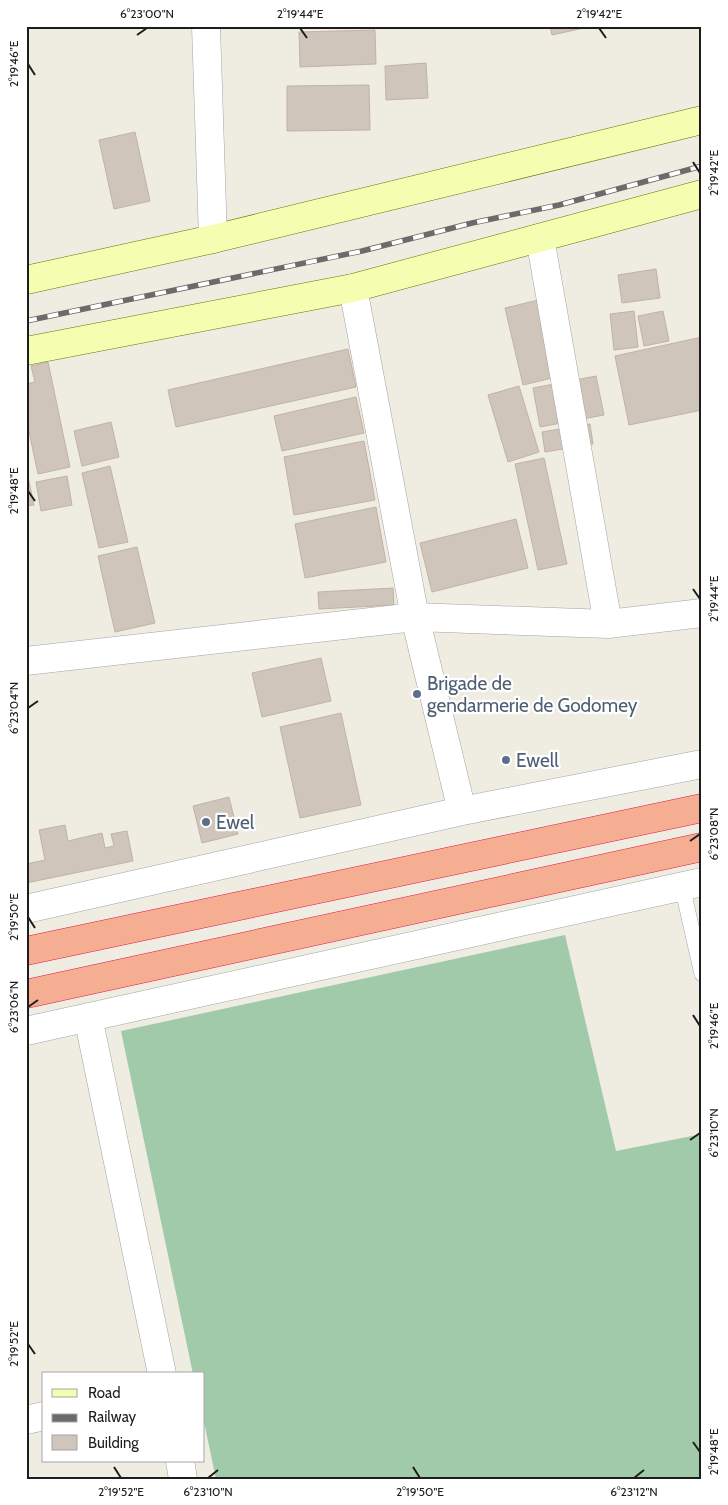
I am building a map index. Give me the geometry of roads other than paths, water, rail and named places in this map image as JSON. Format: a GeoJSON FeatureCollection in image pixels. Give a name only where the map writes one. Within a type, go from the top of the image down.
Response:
{"type":"FeatureCollection","features":[{"type":"Feature","properties":{"kind":"highway"},"geometry":{"type":"LineString","coordinates":[[26,951],[702,808]]}},
{"type":"Feature","properties":{"kind":"highway"},"geometry":{"type":"LineString","coordinates":[[26,994],[702,847]]}},
{"type":"Feature","properties":{"kind":"main road"},"geometry":{"type":"LineString","coordinates":[[26,280],[213,240],[702,120]]}},
{"type":"Feature","properties":{"kind":"main road"},"geometry":{"type":"LineString","coordinates":[[26,351],[353,288],[702,194]]}},
{"type":"Feature","properties":{"kind":"street"},"geometry":{"type":"LineString","coordinates":[[206,26],[213,240]]}},
{"type":"Feature","properties":{"kind":"street"},"geometry":{"type":"LineString","coordinates":[[540,238],[608,624]]}},
{"type":"Feature","properties":{"kind":"street"},"geometry":{"type":"LineString","coordinates":[[353,288],[415,617],[462,811]]}},
{"type":"Feature","properties":{"kind":"street"},"geometry":{"type":"LineString","coordinates":[[26,661],[415,617],[608,624],[702,613]]}},
{"type":"Feature","properties":{"kind":"street"},"geometry":{"type":"LineString","coordinates":[[26,909],[462,811],[702,764]]}},
{"type":"Feature","properties":{"kind":"street"},"geometry":{"type":"LineString","coordinates":[[26,1031],[692,884]]}},
{"type":"Feature","properties":{"kind":"street"},"geometry":{"type":"LineString","coordinates":[[88,1017],[162,1372]]}},
{"type":"Feature","properties":{"kind":"street"},"geometry":{"type":"LineString","coordinates":[[26,1420],[42,1416]]}},
{"type":"Feature","properties":{"kind":"street"},"geometry":{"type":"LineString","coordinates":[[180,1462],[183,1479]]}},
{"type":"Feature","properties":{"kind":"lane"},"geometry":{"type":"LineString","coordinates":[[692,884],[702,974]]}},
{"type":"Feature","properties":{"kind":"railway"},"geometry":{"type":"LineString","coordinates":[[26,321],[362,251],[472,223],[559,205],[702,166]]}},
{"type":"Feature","properties":{"kind":"place","name":"Brigade de gendarmerie de Godomey"},"geometry":{"type":"Point","coordinates":[417,694]}},
{"type":"Feature","properties":{"kind":"place","name":"Ewell"},"geometry":{"type":"Point","coordinates":[506,760]}},
{"type":"Feature","properties":{"kind":"place","name":"Ewel"},"geometry":{"type":"Point","coordinates":[206,822]}}]}
